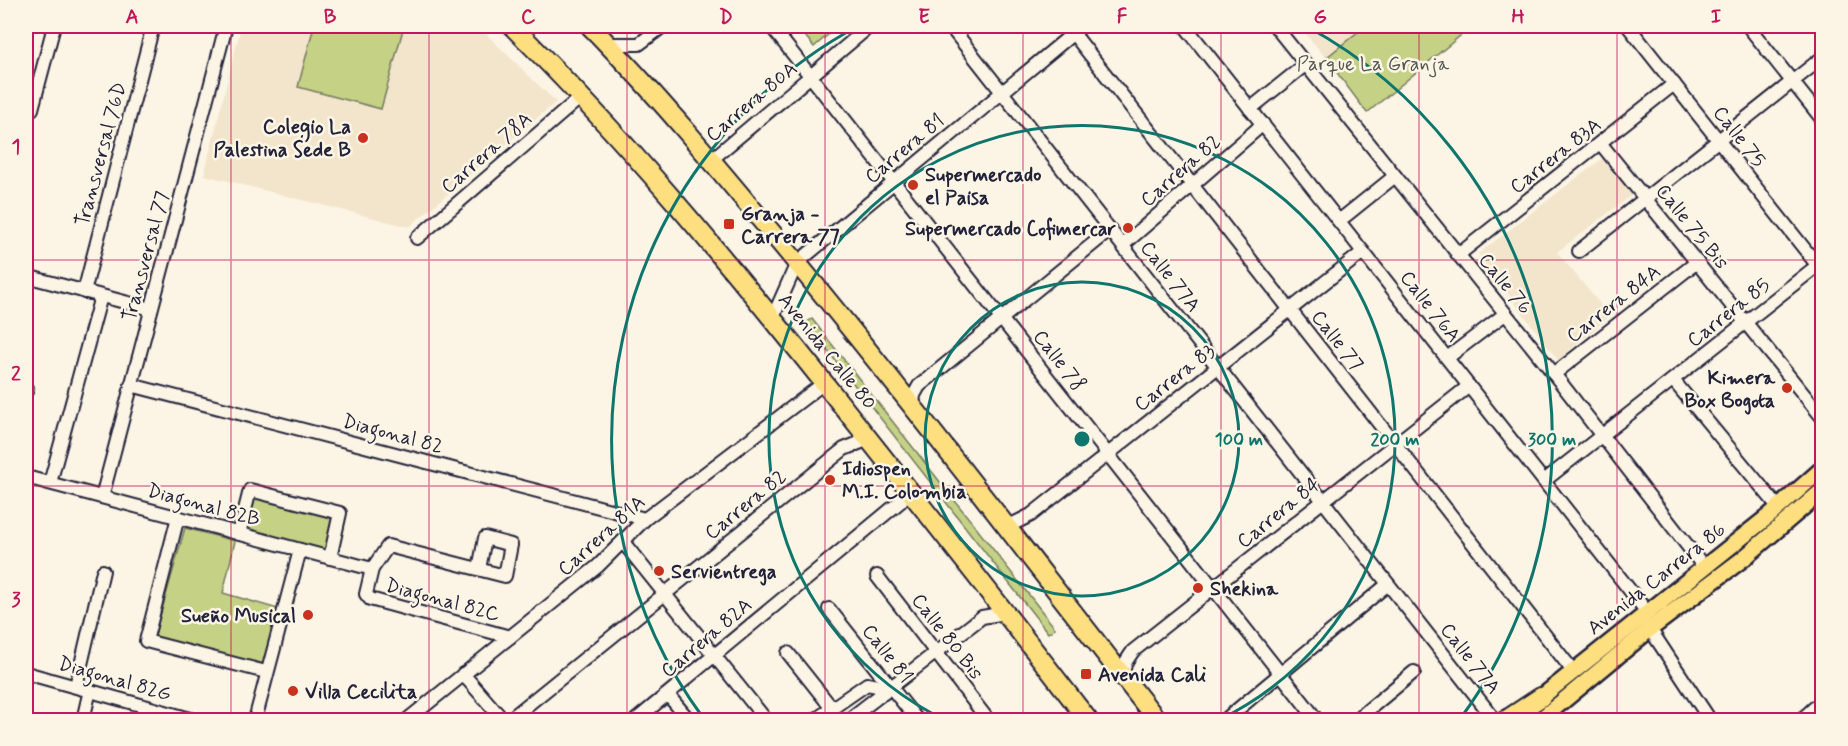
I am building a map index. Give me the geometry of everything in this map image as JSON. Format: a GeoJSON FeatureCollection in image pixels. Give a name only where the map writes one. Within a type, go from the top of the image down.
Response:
{"type":"FeatureCollection","features":[{"type":"Feature","properties":{"kind":"highway","name":"Avenida Calle 80"},"geometry":{"type":"LineString","coordinates":[[512,26],[582,96],[686,212],[773,317],[1089,720]]}},
{"type":"Feature","properties":{"kind":"highway","name":"Avenida Calle 80"},"geometry":{"type":"LineString","coordinates":[[590,26],[711,160],[797,262],[913,406],[1157,720]]}},
{"type":"Feature","properties":{"kind":"highway"},"geometry":{"type":"LineString","coordinates":[[1506,720],[1541,697]]}},
{"type":"Feature","properties":{"kind":"main road","name":"Avenida Carrera 86"},"geometry":{"type":"LineString","coordinates":[[1515,720],[1779,507],[1822,469]]}},
{"type":"Feature","properties":{"kind":"main road","name":"Avenida Carrera 86"},"geometry":{"type":"LineString","coordinates":[[1540,720],[1650,629],[1744,558],[1822,491]]}},
{"type":"Feature","properties":{"kind":"street"},"geometry":{"type":"LineString","coordinates":[[29,108],[54,26]]}},
{"type":"Feature","properties":{"kind":"street","name":"Transversal 76D"},"geometry":{"type":"LineString","coordinates":[[84,292],[153,26]]}},
{"type":"Feature","properties":{"kind":"street","name":"Transversal 77"},"geometry":{"type":"LineString","coordinates":[[102,497],[222,26]]}},
{"type":"Feature","properties":{"kind":"street"},"geometry":{"type":"LineString","coordinates":[[608,44],[624,46],[639,44],[663,26]]}},
{"type":"Feature","properties":{"kind":"street","name":"Calle 78"},"geometry":{"type":"LineString","coordinates":[[771,26],[1317,720]]}},
{"type":"Feature","properties":{"kind":"street","name":"Carrera 80A"},"geometry":{"type":"LineString","coordinates":[[711,160],[870,26]]}},
{"type":"Feature","properties":{"kind":"street","name":"Calle 77A"},"geometry":{"type":"LineString","coordinates":[[950,26],[1496,720]]}},
{"type":"Feature","properties":{"kind":"street","name":"Calle 76A"},"geometry":{"type":"LineString","coordinates":[[1185,26],[1647,612]]}},
{"type":"Feature","properties":{"kind":"street","name":"Calle 76"},"geometry":{"type":"LineString","coordinates":[[1275,26],[1554,374],[1704,567]]}},
{"type":"Feature","properties":{"kind":"street","name":"Calle 75"},"geometry":{"type":"LineString","coordinates":[[1628,26],[1821,266]]}},
{"type":"Feature","properties":{"kind":"street"},"geometry":{"type":"LineString","coordinates":[[1748,26],[1822,119]]}},
{"type":"Feature","properties":{"kind":"street","name":"Carrera 81"},"geometry":{"type":"LineString","coordinates":[[773,317],[797,262],[1077,29]]}},
{"type":"Feature","properties":{"kind":"street","name":"Calle 77"},"geometry":{"type":"LineString","coordinates":[[1077,29],[1192,185],[1573,671]]}},
{"type":"Feature","properties":{"kind":"street"},"geometry":{"type":"LineString","coordinates":[[1579,251],[1822,58]]}},
{"type":"Feature","properties":{"kind":"street"},"geometry":{"type":"LineString","coordinates":[[1250,109],[1306,64]]}},
{"type":"Feature","properties":{"kind":"street","name":"Carrera 83A"},"geometry":{"type":"LineString","coordinates":[[1458,255],[1674,84]]}},
{"type":"Feature","properties":{"kind":"street","name":"Carrera 78A"},"geometry":{"type":"LineString","coordinates":[[417,237],[582,96]]}},
{"type":"Feature","properties":{"kind":"street","name":"Carrera 82"},"geometry":{"type":"LineString","coordinates":[[1123,245],[1263,124]]}},
{"type":"Feature","properties":{"kind":"street","name":"Calle 75 Bis"},"geometry":{"type":"LineString","coordinates":[[1601,144],[1822,417]]}},
{"type":"Feature","properties":{"kind":"street"},"geometry":{"type":"LineString","coordinates":[[1339,221],[1395,176]]}},
{"type":"Feature","properties":{"kind":"street"},"geometry":{"type":"LineString","coordinates":[[913,406],[914,395],[919,386],[1110,230]]}},
{"type":"Feature","properties":{"kind":"street","name":"Carrera 83"},"geometry":{"type":"LineString","coordinates":[[1005,525],[1031,515],[1363,252]]}},
{"type":"Feature","properties":{"kind":"street","name":"Carrera 84A"},"geometry":{"type":"LineString","coordinates":[[1554,374],[1697,262]]}},
{"type":"Feature","properties":{"kind":"street","name":"Carrera 85"},"geometry":{"type":"LineString","coordinates":[[1544,481],[1821,266]]}},
{"type":"Feature","properties":{"kind":"street"},"geometry":{"type":"LineString","coordinates":[[26,276],[151,309]]}},
{"type":"Feature","properties":{"kind":"street"},"geometry":{"type":"LineString","coordinates":[[50,483],[101,296]]}},
{"type":"Feature","properties":{"kind":"street"},"geometry":{"type":"LineString","coordinates":[[1447,358],[1505,314]]}},
{"type":"Feature","properties":{"kind":"street"},"geometry":{"type":"LineString","coordinates":[[1673,380],[1779,507]]}},
{"type":"Feature","properties":{"kind":"street","name":"Carrera 81A"},"geometry":{"type":"LineString","coordinates":[[407,720],[598,566],[645,519],[824,383]]}},
{"type":"Feature","properties":{"kind":"street","name":"Diagonal 82"},"geometry":{"type":"LineString","coordinates":[[131,385],[645,519]]}},
{"type":"Feature","properties":{"kind":"street","name":"Carrera 84"},"geometry":{"type":"LineString","coordinates":[[1123,676],[1125,663],[1133,651],[1469,386]]}},
{"type":"Feature","properties":{"kind":"street","name":"Carrera 82"},"geometry":{"type":"LineString","coordinates":[[509,720],[844,449],[869,439]]}},
{"type":"Feature","properties":{"kind":"street","name":"Diagonal 82B"},"geometry":{"type":"LineString","coordinates":[[26,477],[372,569]]}},
{"type":"Feature","properties":{"kind":"street","name":"Carrera 82A"},"geometry":{"type":"LineString","coordinates":[[636,720],[901,501],[908,489]]}},
{"type":"Feature","properties":{"kind":"street"},"geometry":{"type":"LineString","coordinates":[[239,534],[250,490],[340,513],[330,558]]}},
{"type":"Feature","properties":{"kind":"street"},"geometry":{"type":"LineString","coordinates":[[178,517],[146,640],[266,672]]}},
{"type":"Feature","properties":{"kind":"street"},"geometry":{"type":"LineString","coordinates":[[372,569],[388,546],[505,576],[511,545],[485,538],[479,569]]}},
{"type":"Feature","properties":{"kind":"street"},"geometry":{"type":"LineString","coordinates":[[623,542],[666,592],[766,720]]}},
{"type":"Feature","properties":{"kind":"street"},"geometry":{"type":"LineString","coordinates":[[255,720],[300,550]]}},
{"type":"Feature","properties":{"kind":"street","name":"Diagonal 82C"},"geometry":{"type":"LineString","coordinates":[[372,569],[368,597],[510,637]]}},
{"type":"Feature","properties":{"kind":"street"},"geometry":{"type":"LineString","coordinates":[[75,686],[103,572]]}},
{"type":"Feature","properties":{"kind":"street","name":"Calle 80 Bis"},"geometry":{"type":"LineString","coordinates":[[877,576],[988,720]]}},
{"type":"Feature","properties":{"kind":"street"},"geometry":{"type":"LineString","coordinates":[[1225,720],[1388,584]]}},
{"type":"Feature","properties":{"kind":"street","name":"Calle 81"},"geometry":{"type":"LineString","coordinates":[[829,609],[887,690],[917,720]]}},
{"type":"Feature","properties":{"kind":"street"},"geometry":{"type":"LineString","coordinates":[[848,720],[937,654],[982,617],[1005,613]]}},
{"type":"Feature","properties":{"kind":"street"},"geometry":{"type":"LineString","coordinates":[[1650,629],[1710,720]]}},
{"type":"Feature","properties":{"kind":"street"},"geometry":{"type":"LineString","coordinates":[[788,653],[831,707]]}},
{"type":"Feature","properties":{"kind":"street"},"geometry":{"type":"LineString","coordinates":[[1356,720],[1414,672]]}},
{"type":"Feature","properties":{"kind":"street","name":"Diagonal 82G"},"geometry":{"type":"LineString","coordinates":[[26,673],[194,720]]}},
{"type":"Feature","properties":{"kind":"street"},"geometry":{"type":"LineString","coordinates":[[463,674],[503,720]]}},
{"type":"Feature","properties":{"kind":"street"},"geometry":{"type":"LineString","coordinates":[[815,720],[867,684],[887,690]]}},
{"type":"Feature","properties":{"kind":"street"},"geometry":{"type":"LineString","coordinates":[[83,720],[90,690]]}},
{"type":"Feature","properties":{"kind":"street"},"geometry":{"type":"LineString","coordinates":[[668,694],[689,720]]}},
{"type":"Feature","properties":{"kind":"street"},"geometry":{"type":"LineString","coordinates":[[1801,720],[1822,700]]}},
{"type":"Feature","properties":{"kind":"shaded area","name":"Colegio La Palestina Sede B"},"geometry":{"type":"Polygon","coordinates":[[[241,26],[478,26],[556,102],[409,227],[204,175],[241,26]]]}},
{"type":"Feature","properties":{"kind":"shaded area"},"geometry":{"type":"Polygon","coordinates":[[[1299,26],[1365,26],[1326,58],[1299,26]]]}},
{"type":"Feature","properties":{"kind":"shaded area"},"geometry":{"type":"Polygon","coordinates":[[[1604,157],[1632,195],[1557,252],[1610,316],[1558,360],[1478,254],[1604,157]]]}},
{"type":"Feature","properties":{"kind":"green space"},"geometry":{"type":"Polygon","coordinates":[[[314,26],[404,26],[381,109],[298,87],[314,26]]]}},
{"type":"Feature","properties":{"kind":"green space"},"geometry":{"type":"Polygon","coordinates":[[[797,26],[838,26],[814,47],[797,26]]]}},
{"type":"Feature","properties":{"kind":"green space","name":"Parque La Granja"},"geometry":{"type":"Polygon","coordinates":[[[1365,26],[1472,26],[1367,113],[1326,58],[1365,26]]]}},
{"type":"Feature","properties":{"kind":"green space"},"geometry":{"type":"Polygon","coordinates":[[[812,319],[1055,628],[1048,633],[806,323],[812,319]]]}},
{"type":"Feature","properties":{"kind":"green space"},"geometry":{"type":"Polygon","coordinates":[[[253,496],[335,517],[328,551],[244,530],[253,496]]]}},
{"type":"Feature","properties":{"kind":"green space"},"geometry":{"type":"Polygon","coordinates":[[[185,528],[235,541],[223,593],[278,609],[264,666],[154,638],[185,528]]]}},
{"type":"Feature","properties":{"kind":"place","name":"Colegio La Palestina Sede B"},"geometry":{"type":"Point","coordinates":[363,138]}},
{"type":"Feature","properties":{"kind":"place","name":"Supermercado el Paisa"},"geometry":{"type":"Point","coordinates":[913,185]}},
{"type":"Feature","properties":{"kind":"place","name":"Granja - Carrera 77"},"geometry":{"type":"Point","coordinates":[729,224]}},
{"type":"Feature","properties":{"kind":"place","name":"Supermercado Cofimercar"},"geometry":{"type":"Point","coordinates":[1128,228]}},
{"type":"Feature","properties":{"kind":"place","name":"Kimera Box Bogota"},"geometry":{"type":"Point","coordinates":[1787,388]}},
{"type":"Feature","properties":{"kind":"place","name":"Idiospen M.I. Colombia"},"geometry":{"type":"Point","coordinates":[830,480]}},
{"type":"Feature","properties":{"kind":"place","name":"Servientrega"},"geometry":{"type":"Point","coordinates":[659,571]}},
{"type":"Feature","properties":{"kind":"place","name":"Shekina"},"geometry":{"type":"Point","coordinates":[1198,588]}},
{"type":"Feature","properties":{"kind":"place","name":"Sueño Musical"},"geometry":{"type":"Point","coordinates":[308,615]}},
{"type":"Feature","properties":{"kind":"place","name":"Avenida Cali"},"geometry":{"type":"Point","coordinates":[1086,674]}},
{"type":"Feature","properties":{"kind":"place","name":"Villa Cecilita"},"geometry":{"type":"Point","coordinates":[293,691]}}]}
